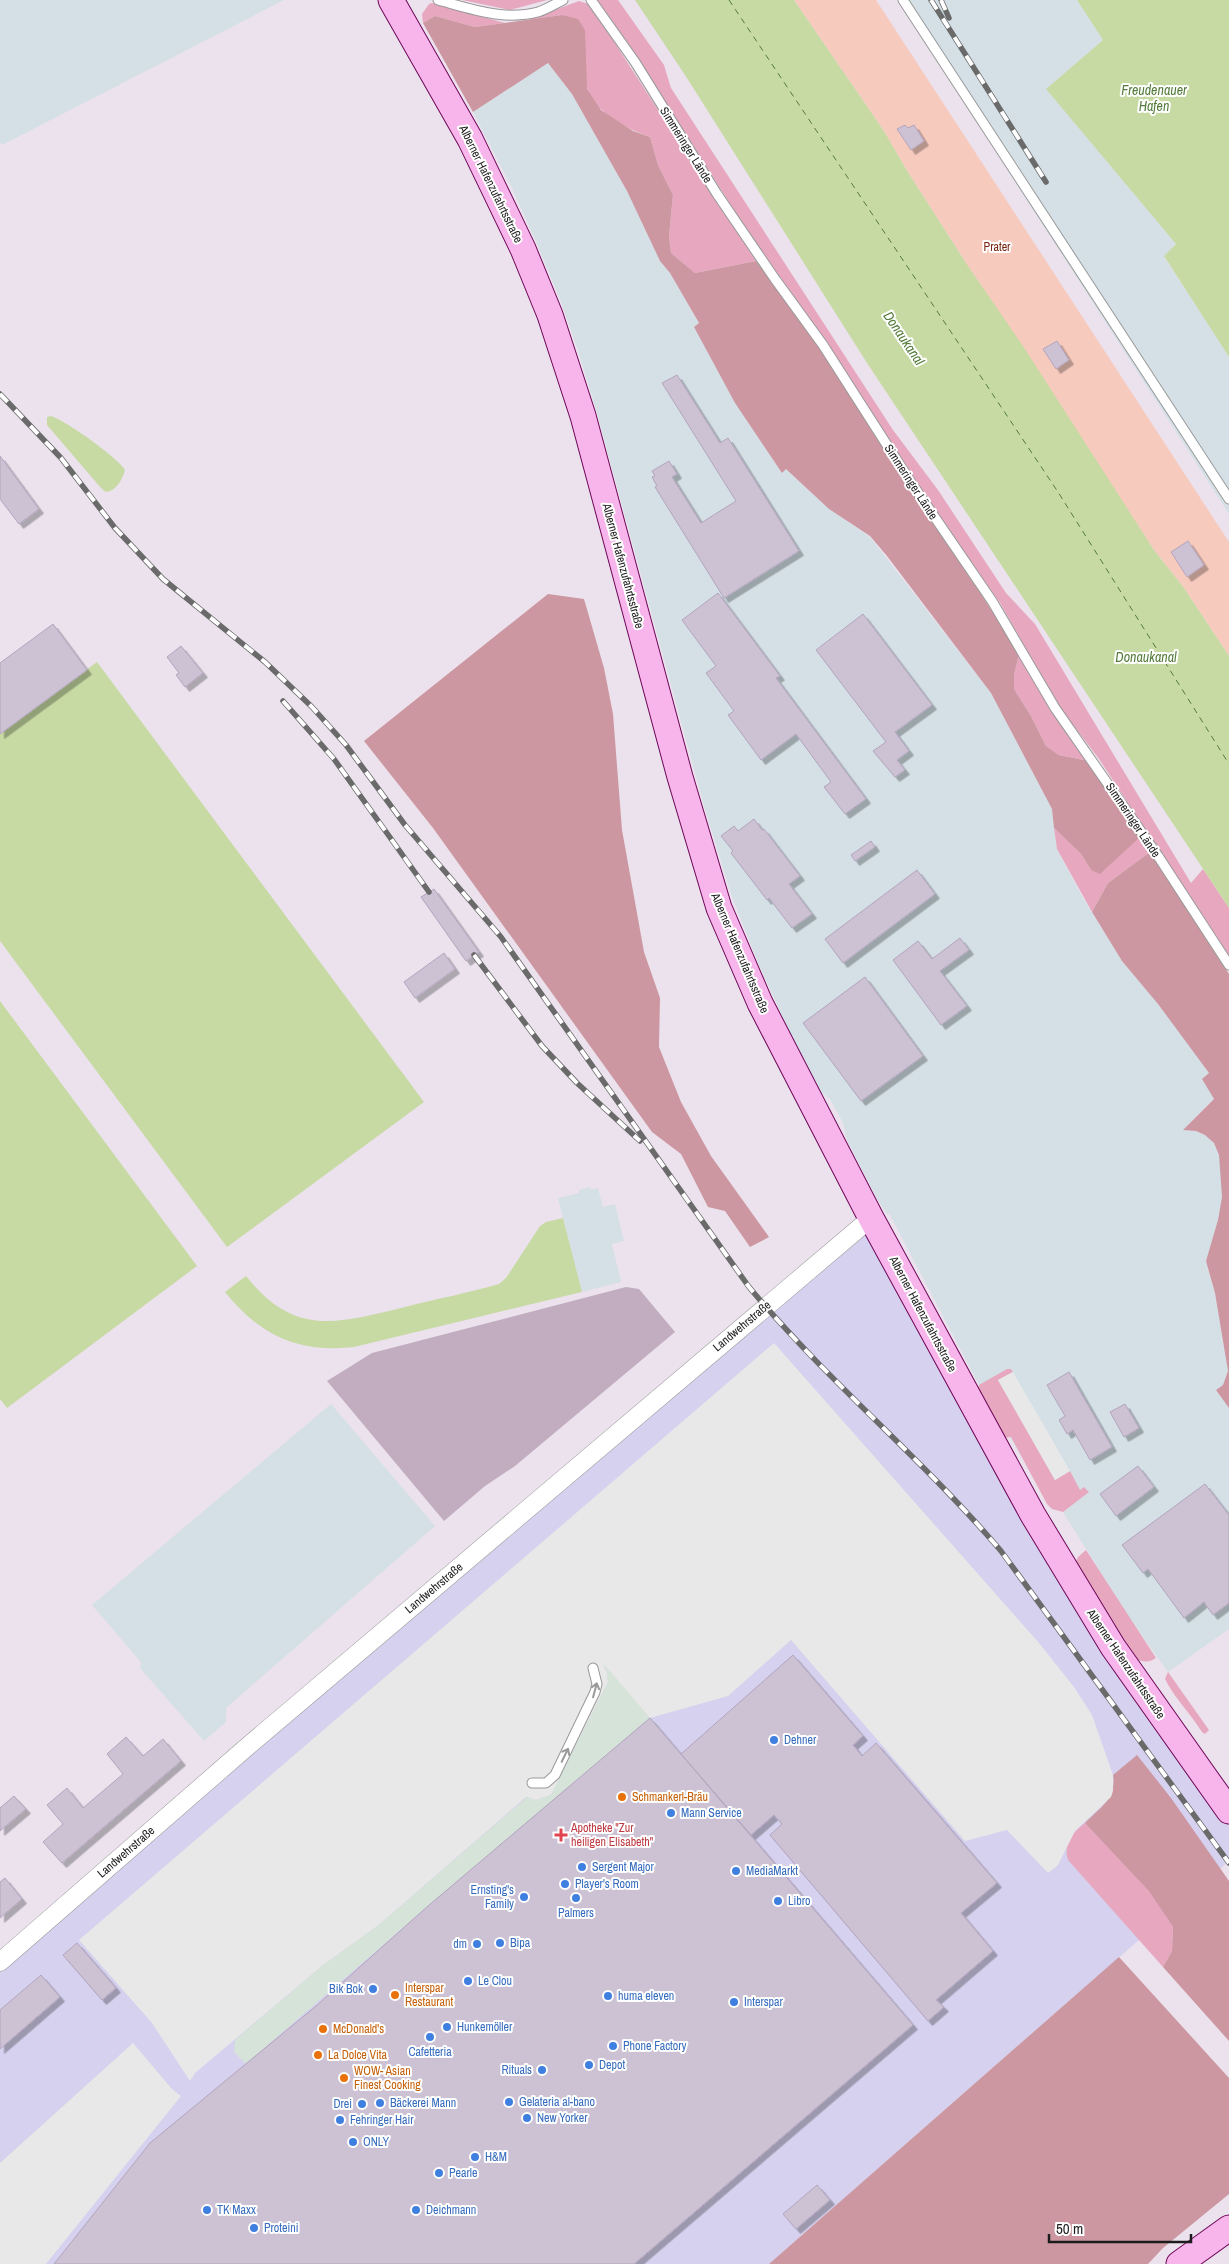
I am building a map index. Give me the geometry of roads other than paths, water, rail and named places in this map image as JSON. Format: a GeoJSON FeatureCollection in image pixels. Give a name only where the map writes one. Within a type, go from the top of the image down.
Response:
{"type":"FeatureCollection","features":[{"type":"Feature","properties":{"kind":"street","name":"Alberner Hafenzufahrtsstraße"},"geometry":{"type":"LineString","coordinates":[[391,0],[470,139],[524,249],[550,315],[583,416],[680,777],[719,908],[760,1003],[871,1218],[1014,1482],[1093,1616],[1229,1811]]}},
{"type":"Feature","properties":{"kind":"street","name":"Landwehrstraße"},"geometry":{"type":"LineString","coordinates":[[0,1962],[248,1746],[871,1218]]}},
{"type":"Feature","properties":{"kind":"street"},"geometry":{"type":"LineString","coordinates":[[1179,2264],[1196,2257],[1229,2228]]}},
{"type":"Feature","properties":{"kind":"lane"},"geometry":{"type":"LineString","coordinates":[[438,0],[497,15],[517,15],[539,11],[563,0]]}},
{"type":"Feature","properties":{"kind":"lane","name":"Simmeringer Lände"},"geometry":{"type":"LineString","coordinates":[[591,0],[635,62],[748,240],[823,345],[910,481],[992,601],[1055,708],[1158,856],[1229,965]]}},
{"type":"Feature","properties":{"kind":"lane"},"geometry":{"type":"LineString","coordinates":[[903,0],[1229,499]]}},
{"type":"Feature","properties":{"kind":"lane"},"geometry":{"type":"LineString","coordinates":[[532,1783],[546,1783],[555,1775],[595,1692],[597,1684],[593,1668]]}},
{"type":"Feature","properties":{"kind":"water","name":"Donaukanal"},"geometry":{"type":"Polygon","coordinates":[[[635,0],[794,0],[884,131],[966,263],[1023,346],[1154,550],[1184,588],[1229,656],[1229,908],[867,363],[685,75],[635,0]]]}},
{"type":"Feature","properties":{"kind":"water","name":"Freudenauer Hafen"},"geometry":{"type":"Polygon","coordinates":[[[1077,0],[1229,0],[1229,357],[1164,256],[1176,244],[1046,89],[1103,40],[1077,0]]]}},
{"type":"Feature","properties":{"kind":"water"},"geometry":{"type":"Polygon","coordinates":[[[51,416],[79,432],[120,464],[125,470],[121,481],[116,487],[106,492],[101,488],[47,425],[47,417],[51,416]]]}},
{"type":"Feature","properties":{"kind":"water"},"geometry":{"type":"Polygon","coordinates":[[[97,662],[424,1102],[227,1247],[0,941],[0,734],[97,662]]]}},
{"type":"Feature","properties":{"kind":"water"},"geometry":{"type":"Polygon","coordinates":[[[0,1001],[197,1266],[7,1408],[0,1399],[0,1001]]]}},
{"type":"Feature","properties":{"kind":"water"},"geometry":{"type":"Polygon","coordinates":[[[563,1218],[582,1292],[354,1347],[315,1347],[298,1344],[282,1338],[252,1320],[225,1292],[246,1276],[264,1296],[282,1309],[300,1317],[319,1321],[359,1318],[499,1284],[506,1278],[540,1226],[546,1222],[563,1218]]]}},
{"type":"Feature","properties":{"kind":"railway"},"geometry":{"type":"LineString","coordinates":[[931,0],[1046,182]]}},
{"type":"Feature","properties":{"kind":"railway"},"geometry":{"type":"LineString","coordinates":[[941,0],[949,18]]}},
{"type":"Feature","properties":{"kind":"railway"},"geometry":{"type":"LineString","coordinates":[[0,394],[61,458],[115,528],[163,579],[265,662],[312,707],[346,745],[405,825],[501,937],[749,1287],[810,1355],[939,1484],[1001,1551],[1229,1863]]}},
{"type":"Feature","properties":{"kind":"railway"},"geometry":{"type":"LineString","coordinates":[[283,701],[334,759],[429,892]]}},
{"type":"Feature","properties":{"kind":"railway"},"geometry":{"type":"LineString","coordinates":[[474,955],[542,1046],[577,1083],[640,1141]]}},
{"type":"Feature","properties":{"kind":"place","name":"Dehner"},"geometry":{"type":"Point","coordinates":[774,1740]}},
{"type":"Feature","properties":{"kind":"place","name":"Schmankerl-Bräu"},"geometry":{"type":"Point","coordinates":[622,1797]}},
{"type":"Feature","properties":{"kind":"place","name":"Mann Service"},"geometry":{"type":"Point","coordinates":[671,1813]}},
{"type":"Feature","properties":{"kind":"place","name":"Apotheke \"Zur heiligen Elisabeth\""},"geometry":{"type":"Point","coordinates":[561,1835]}},
{"type":"Feature","properties":{"kind":"place","name":"Sergent Major"},"geometry":{"type":"Point","coordinates":[582,1867]}},
{"type":"Feature","properties":{"kind":"place","name":"MediaMarkt"},"geometry":{"type":"Point","coordinates":[736,1871]}},
{"type":"Feature","properties":{"kind":"place","name":"Player's Room"},"geometry":{"type":"Point","coordinates":[565,1884]}},
{"type":"Feature","properties":{"kind":"place","name":"Ernsting's Family"},"geometry":{"type":"Point","coordinates":[524,1897]}},
{"type":"Feature","properties":{"kind":"place","name":"Palmers"},"geometry":{"type":"Point","coordinates":[576,1898]}},
{"type":"Feature","properties":{"kind":"place","name":"Libro"},"geometry":{"type":"Point","coordinates":[778,1901]}},
{"type":"Feature","properties":{"kind":"place","name":"Bipa"},"geometry":{"type":"Point","coordinates":[500,1943]}},
{"type":"Feature","properties":{"kind":"place","name":"dm"},"geometry":{"type":"Point","coordinates":[477,1944]}},
{"type":"Feature","properties":{"kind":"place","name":"Le Clou"},"geometry":{"type":"Point","coordinates":[468,1981]}},
{"type":"Feature","properties":{"kind":"place","name":"Bik Bok"},"geometry":{"type":"Point","coordinates":[373,1989]}},
{"type":"Feature","properties":{"kind":"place","name":"Interspar Restaurant"},"geometry":{"type":"Point","coordinates":[395,1995]}},
{"type":"Feature","properties":{"kind":"place","name":"huma eleven"},"geometry":{"type":"Point","coordinates":[608,1996]}},
{"type":"Feature","properties":{"kind":"place","name":"Interspar"},"geometry":{"type":"Point","coordinates":[734,2002]}},
{"type":"Feature","properties":{"kind":"place","name":"Hunkemöller"},"geometry":{"type":"Point","coordinates":[447,2027]}},
{"type":"Feature","properties":{"kind":"place","name":"McDonald's"},"geometry":{"type":"Point","coordinates":[323,2029]}},
{"type":"Feature","properties":{"kind":"place","name":"Cafetteria"},"geometry":{"type":"Point","coordinates":[430,2037]}},
{"type":"Feature","properties":{"kind":"place","name":"Phone Factory"},"geometry":{"type":"Point","coordinates":[613,2046]}},
{"type":"Feature","properties":{"kind":"place","name":"La Dolce Vita"},"geometry":{"type":"Point","coordinates":[318,2055]}},
{"type":"Feature","properties":{"kind":"place","name":"Depot"},"geometry":{"type":"Point","coordinates":[589,2065]}},
{"type":"Feature","properties":{"kind":"place","name":"Rituals"},"geometry":{"type":"Point","coordinates":[542,2070]}},
{"type":"Feature","properties":{"kind":"place","name":"WOW- Asian Finest Cooking"},"geometry":{"type":"Point","coordinates":[344,2078]}},
{"type":"Feature","properties":{"kind":"place","name":"Gelateria al-bano"},"geometry":{"type":"Point","coordinates":[509,2102]}},
{"type":"Feature","properties":{"kind":"place","name":"Bäckerei Mann"},"geometry":{"type":"Point","coordinates":[380,2103]}},
{"type":"Feature","properties":{"kind":"place","name":"Drei"},"geometry":{"type":"Point","coordinates":[362,2104]}},
{"type":"Feature","properties":{"kind":"place","name":"New Yorker"},"geometry":{"type":"Point","coordinates":[527,2118]}},
{"type":"Feature","properties":{"kind":"place","name":"Fehringer Hair"},"geometry":{"type":"Point","coordinates":[340,2120]}},
{"type":"Feature","properties":{"kind":"place","name":"ONLY"},"geometry":{"type":"Point","coordinates":[353,2142]}},
{"type":"Feature","properties":{"kind":"place","name":"H&M"},"geometry":{"type":"Point","coordinates":[475,2157]}},
{"type":"Feature","properties":{"kind":"place","name":"Pearle"},"geometry":{"type":"Point","coordinates":[439,2173]}},
{"type":"Feature","properties":{"kind":"place","name":"TK Maxx"},"geometry":{"type":"Point","coordinates":[207,2210]}},
{"type":"Feature","properties":{"kind":"place","name":"Deichmann"},"geometry":{"type":"Point","coordinates":[416,2210]}},
{"type":"Feature","properties":{"kind":"place","name":"Proteini"},"geometry":{"type":"Point","coordinates":[254,2228]}},
{"type":"Feature","properties":{"kind":"park label","name":"Prater"},"geometry":{"type":"Point","coordinates":[997,247]}}]}
